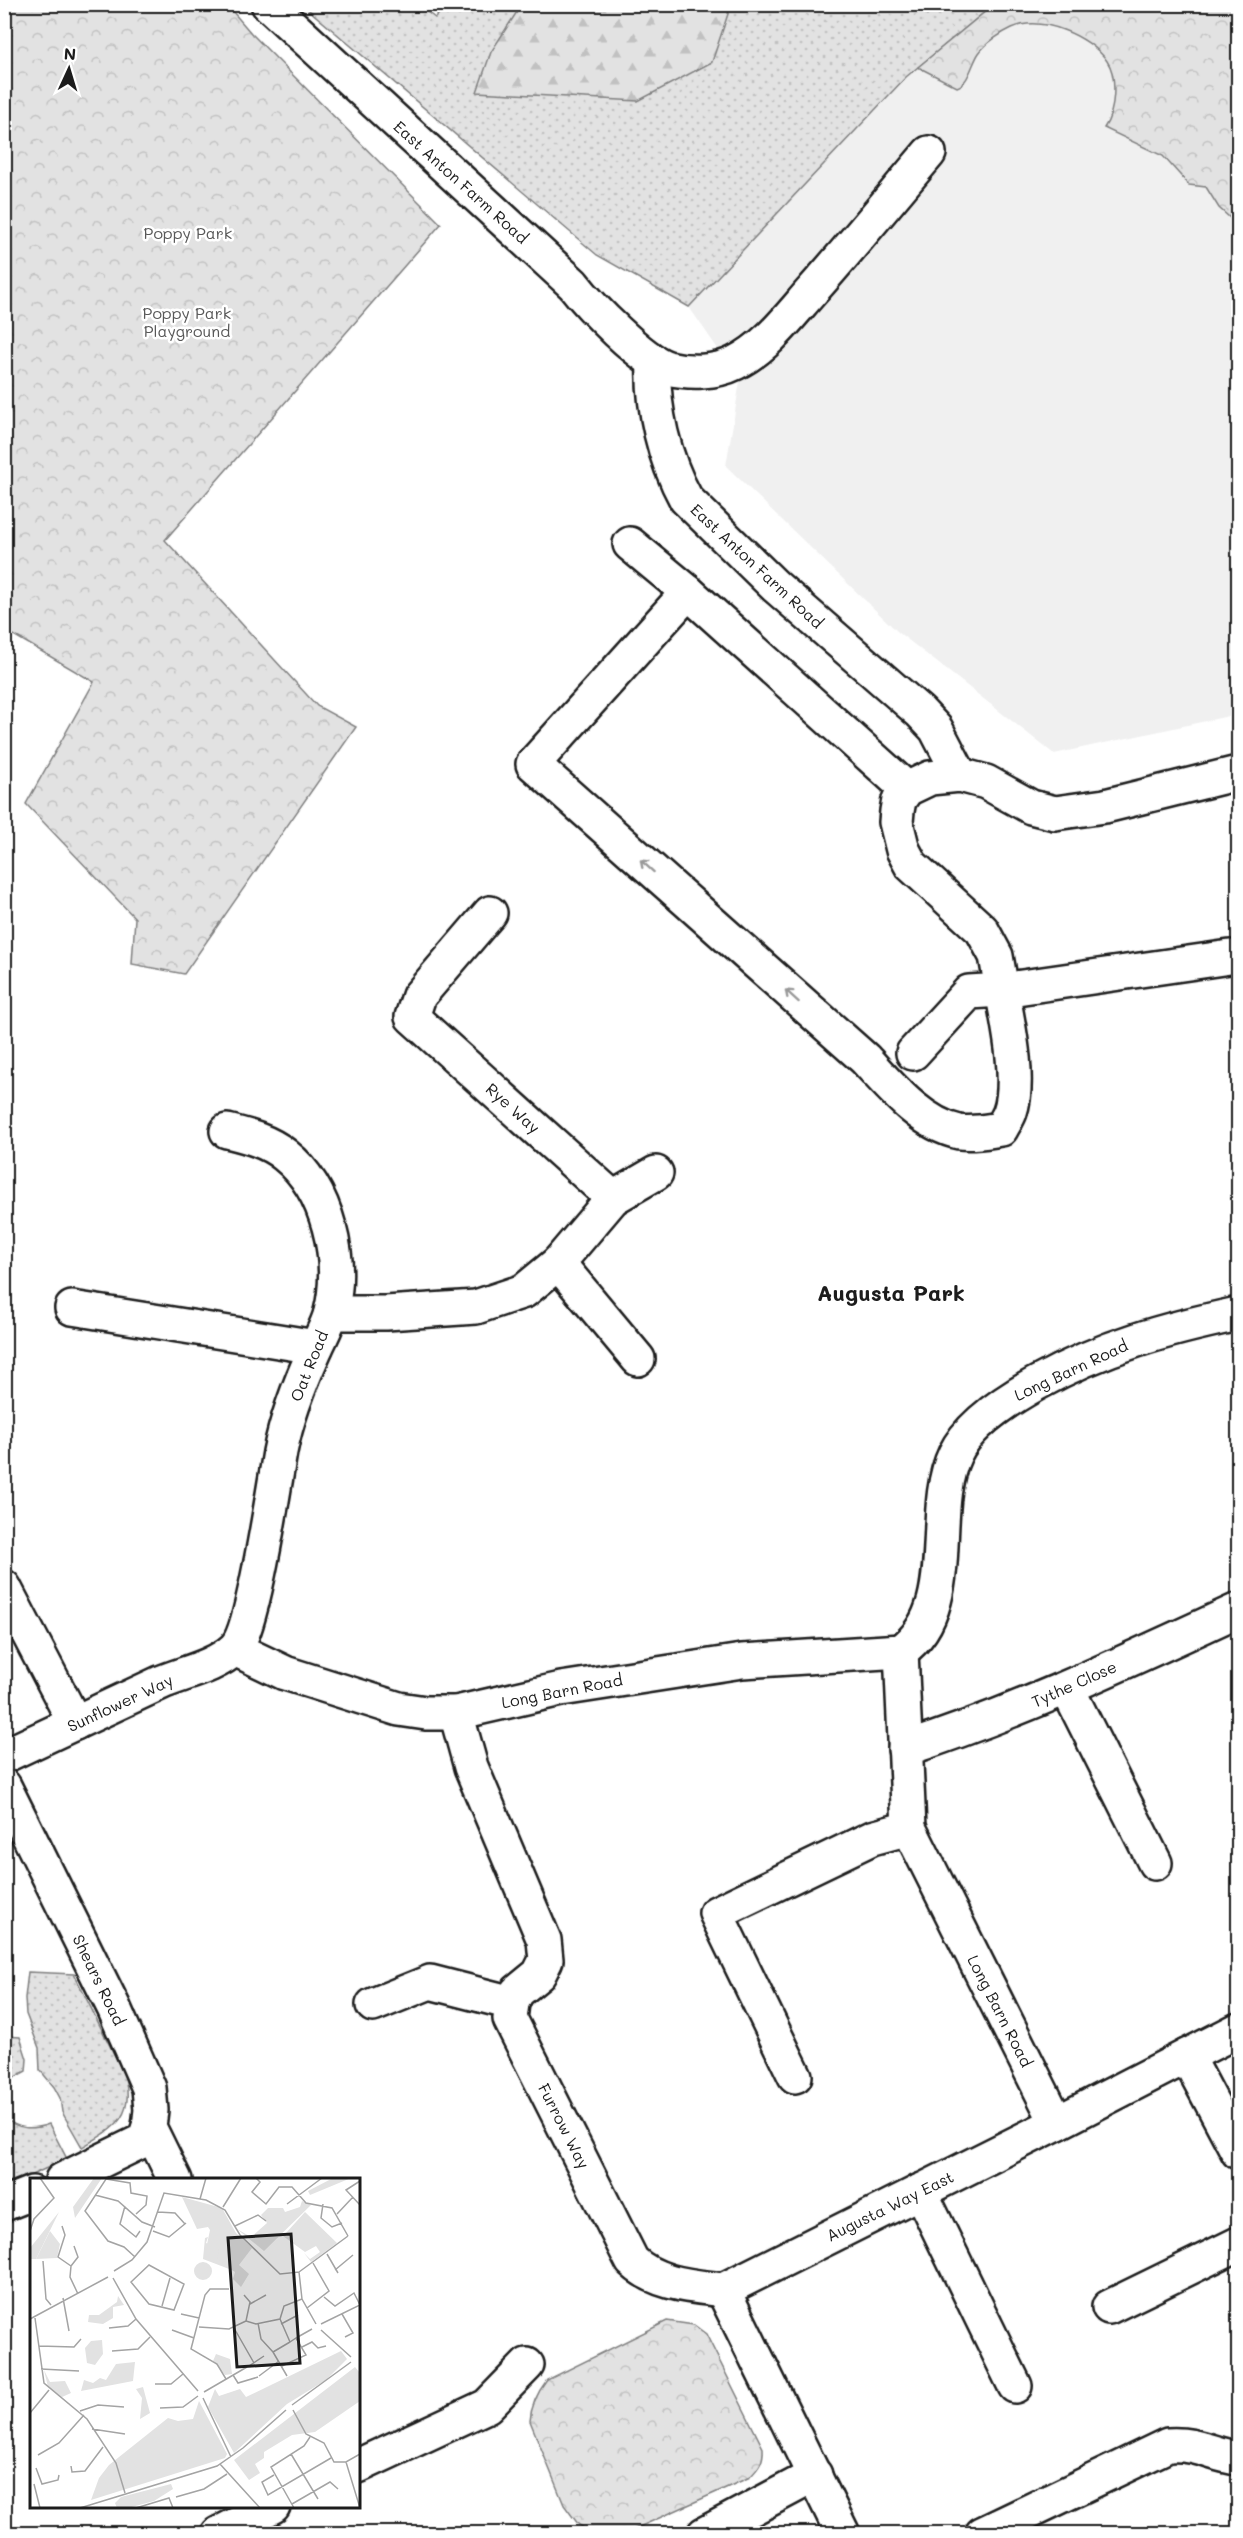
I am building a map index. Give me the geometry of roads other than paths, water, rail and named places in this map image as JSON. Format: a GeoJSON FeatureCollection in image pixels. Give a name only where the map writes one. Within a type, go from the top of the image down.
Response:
{"type":"FeatureCollection","features":[{"type":"Feature","properties":{"kind":"street","name":"East Anton Farm Road"},"geometry":{"type":"LineString","coordinates":[[268,4],[573,284],[607,320],[654,362],[653,381],[664,442],[677,483],[686,499],[775,586],[899,691],[920,712],[936,729],[960,775]]}},
{"type":"Feature","properties":{"kind":"street"},"geometry":{"type":"LineString","coordinates":[[654,362],[679,370],[714,370],[735,364],[753,352],[775,333],[819,284],[929,153]]}},
{"type":"Feature","properties":{"kind":"street"},"geometry":{"type":"LineString","coordinates":[[630,544],[688,592],[908,789]]}},
{"type":"Feature","properties":{"kind":"street"},"geometry":{"type":"LineString","coordinates":[[688,592],[533,764],[865,1059],[894,1091],[941,1125],[957,1131],[972,1133],[1000,1128],[1010,1113],[1013,1097],[1012,1043],[996,956],[982,930],[911,865],[903,850],[897,822],[899,800],[908,789],[930,778],[960,775],[986,782],[1031,807],[1055,813],[1105,806],[1239,773]]}},
{"type":"Feature","properties":{"kind":"street","name":"Rye Way"},"geometry":{"type":"LineString","coordinates":[[490,913],[419,996],[412,1017],[613,1198]]}},
{"type":"Feature","properties":{"kind":"street"},"geometry":{"type":"LineString","coordinates":[[913,1053],[969,992],[1002,990],[1230,957]]}},
{"type":"Feature","properties":{"kind":"street","name":"Oat Road"},"geometry":{"type":"LineString","coordinates":[[227,1131],[267,1144],[284,1154],[306,1176],[319,1200],[334,1252],[331,1313],[292,1406],[282,1444],[253,1600],[244,1634],[235,1649]]}},
{"type":"Feature","properties":{"kind":"street"},"geometry":{"type":"LineString","coordinates":[[331,1313],[436,1311],[476,1307],[524,1291],[558,1263],[613,1198],[656,1173]]}},
{"type":"Feature","properties":{"kind":"street"},"geometry":{"type":"LineString","coordinates":[[558,1263],[638,1359]]}},
{"type":"Feature","properties":{"kind":"street"},"geometry":{"type":"LineString","coordinates":[[72,1308],[316,1347]]}},
{"type":"Feature","properties":{"kind":"street","name":"Long Barn Road"},"geometry":{"type":"LineString","coordinates":[[235,1649],[285,1673],[399,1709],[426,1713],[456,1713],[561,1689],[680,1670],[785,1657],[901,1651],[918,1636],[933,1602],[942,1550],[948,1475],[954,1455],[963,1440],[976,1426],[1007,1400],[1112,1349],[1138,1339],[1239,1314]]}},
{"type":"Feature","properties":{"kind":"street"},"geometry":{"type":"LineString","coordinates":[[4,1587],[75,1723]]}},
{"type":"Feature","properties":{"kind":"street","name":"Tythe Close"},"geometry":{"type":"LineString","coordinates":[[905,1749],[982,1723],[1067,1688],[1239,1610]]}},
{"type":"Feature","properties":{"kind":"street","name":"Sunflower Way"},"geometry":{"type":"LineString","coordinates":[[4,1756],[162,1682],[214,1661],[235,1649]]}},
{"type":"Feature","properties":{"kind":"street","name":"Long Barn Road"},"geometry":{"type":"LineString","coordinates":[[901,1651],[909,1828],[1057,2123]]}},
{"type":"Feature","properties":{"kind":"street"},"geometry":{"type":"LineString","coordinates":[[1067,1688],[1155,1863]]}},
{"type":"Feature","properties":{"kind":"street"},"geometry":{"type":"LineString","coordinates":[[373,2005],[429,1982],[512,2003],[517,1992],[539,1974],[546,1960],[544,1940],[471,1767],[456,1713]]}},
{"type":"Feature","properties":{"kind":"street","name":"Shears Road"},"geometry":{"type":"LineString","coordinates":[[4,1786],[108,1998],[149,2088],[152,2110],[149,2127],[174,2178]]}},
{"type":"Feature","properties":{"kind":"street"},"geometry":{"type":"LineString","coordinates":[[795,2076],[716,1913],[872,1838],[909,1828]]}},
{"type":"Feature","properties":{"kind":"street","name":"Furrow Way"},"geometry":{"type":"LineString","coordinates":[[512,2003],[510,2019],[632,2261],[639,2268],[669,2282],[723,2290]]}},
{"type":"Feature","properties":{"kind":"street"},"geometry":{"type":"LineString","coordinates":[[1057,2123],[1239,2030]]}},
{"type":"Feature","properties":{"kind":"street"},"geometry":{"type":"LineString","coordinates":[[1187,2056],[1239,2152]]}},
{"type":"Feature","properties":{"kind":"street","name":"Augusta Way East"},"geometry":{"type":"LineString","coordinates":[[723,2290],[1057,2123]]}},
{"type":"Feature","properties":{"kind":"street"},"geometry":{"type":"LineString","coordinates":[[66,2178],[144,2140],[149,2127]]}},
{"type":"Feature","properties":{"kind":"street"},"geometry":{"type":"LineString","coordinates":[[920,2191],[1015,2386]]}},
{"type":"Feature","properties":{"kind":"street"},"geometry":{"type":"LineString","coordinates":[[4,2204],[30,2194]]}},
{"type":"Feature","properties":{"kind":"street"},"geometry":{"type":"LineString","coordinates":[[1109,2307],[1239,2244]]}},
{"type":"Feature","properties":{"kind":"street"},"geometry":{"type":"LineString","coordinates":[[723,2290],[843,2534]]}},
{"type":"Feature","properties":{"kind":"street"},"geometry":{"type":"LineString","coordinates":[[360,2465],[487,2406],[527,2365]]}},
{"type":"Feature","properties":{"kind":"street"},"geometry":{"type":"LineString","coordinates":[[982,2534],[1168,2445],[1187,2444],[1227,2457],[1239,2458]]}},
{"type":"Feature","properties":{"kind":"street"},"geometry":{"type":"LineString","coordinates":[[704,2534],[814,2475]]}},
{"type":"Feature","properties":{"kind":"street"},"geometry":{"type":"LineString","coordinates":[[222,2531],[269,2508]]}},
{"type":"Feature","properties":{"kind":"district","name":"Augusta Park"},"geometry":{"type":"Point","coordinates":[891,1293]}},
{"type":"Feature","properties":{"kind":"park label","name":"Poppy Park"},"geometry":{"type":"Point","coordinates":[188,233]}},
{"type":"Feature","properties":{"kind":"park label","name":"Poppy Park Playground"},"geometry":{"type":"Point","coordinates":[187,322]}}]}
